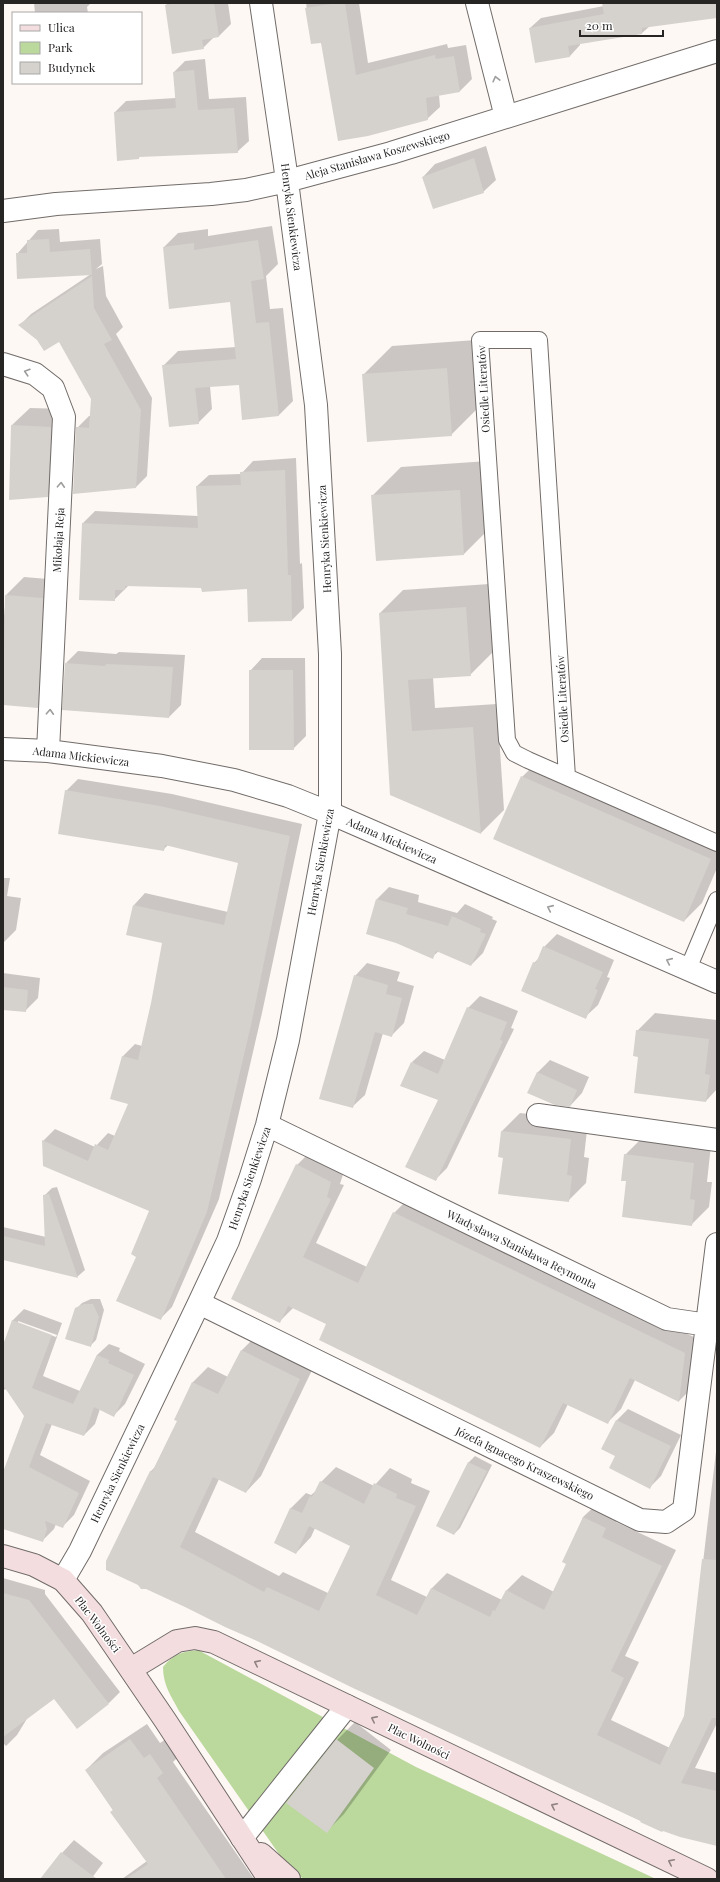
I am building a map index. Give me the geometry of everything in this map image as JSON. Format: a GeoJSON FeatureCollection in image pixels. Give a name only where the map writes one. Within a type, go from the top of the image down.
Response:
{"type":"FeatureCollection","features":[{"type":"Feature","properties":{"kind":"street","name":"Henryka Sienkiewicza"},"geometry":{"type":"LineString","coordinates":[[63,1580],[80,1551],[228,1241],[250,1179],[267,1125],[288,1040],[330,813],[330,654],[316,405],[287,181],[261,3]]}},
{"type":"Feature","properties":{"kind":"street"},"geometry":{"type":"LineString","coordinates":[[477,3],[506,117]]}},
{"type":"Feature","properties":{"kind":"street","name":"Aleja Stanisława Koszewskiego"},"geometry":{"type":"LineString","coordinates":[[3,210],[56,204],[212,194],[246,190],[287,181],[391,153],[717,50]]}},
{"type":"Feature","properties":{"kind":"street","name":"Mikołaja Reja"},"geometry":{"type":"LineString","coordinates":[[3,364],[35,374],[53,388],[64,417],[48,751]]}},
{"type":"Feature","properties":{"kind":"street","name":"Adama Mickiewicza"},"geometry":{"type":"LineString","coordinates":[[3,749],[48,751],[162,766],[234,780],[288,796],[717,982]]}},
{"type":"Feature","properties":{"kind":"street"},"geometry":{"type":"LineString","coordinates":[[538,1115],[717,1140]]}},
{"type":"Feature","properties":{"kind":"street","name":"Władysława Stanisława Reymonta"},"geometry":{"type":"LineString","coordinates":[[267,1125],[667,1319],[708,1325]]}},
{"type":"Feature","properties":{"kind":"street"},"geometry":{"type":"LineString","coordinates":[[708,1325],[717,1244]]}},
{"type":"Feature","properties":{"kind":"street","name":"Józefa Ignacego Kraszewskiego"},"geometry":{"type":"LineString","coordinates":[[199,1303],[640,1520],[666,1522],[684,1510],[708,1325]]}},
{"type":"Feature","properties":{"kind":"street"},"geometry":{"type":"LineString","coordinates":[[3,1556],[34,1565],[63,1580]]}},
{"type":"Feature","properties":{"kind":"street","name":"Plac Wolności"},"geometry":{"type":"LineString","coordinates":[[63,1580],[92,1613],[131,1669],[269,1879]]}},
{"type":"Feature","properties":{"kind":"street","name":"Plac Wolności"},"geometry":{"type":"LineString","coordinates":[[131,1669],[177,1641],[195,1638],[214,1642],[707,1879]]}},
{"type":"Feature","properties":{"kind":"street"},"geometry":{"type":"LineString","coordinates":[[242,1838],[347,1706]]}},
{"type":"Feature","properties":{"kind":"street","name":"Plac Wolności"},"geometry":{"type":"LineString","coordinates":[[242,1838],[289,1879]]}},
{"type":"Feature","properties":{"kind":"lane","name":"Osiedle Literatów"},"geometry":{"type":"LineString","coordinates":[[567,777],[539,340],[480,340],[506,740],[514,753],[567,777],[717,843]]}},
{"type":"Feature","properties":{"kind":"lane"},"geometry":{"type":"LineString","coordinates":[[688,969],[717,900]]}},
{"type":"Feature","properties":{"kind":"green space"},"geometry":{"type":"Polygon","coordinates":[[[198,1650],[416,1767],[656,1879],[303,1879],[281,1857],[179,1711],[168,1690],[164,1679],[163,1667],[178,1654],[198,1650]]]}},
{"type":"Feature","properties":{"kind":"building"},"geometry":{"type":"Polygon","coordinates":[[[178,3],[214,3],[219,37],[202,40],[204,49],[172,54],[165,5],[178,3]]]}},
{"type":"Feature","properties":{"kind":"building"},"geometry":{"type":"Polygon","coordinates":[[[345,3],[356,75],[435,55],[436,59],[454,56],[460,92],[426,98],[428,120],[368,136],[338,141],[321,43],[311,44],[305,8],[345,3]]]}},
{"type":"Feature","properties":{"kind":"building"},"geometry":{"type":"Polygon","coordinates":[[[602,3],[717,3],[717,18],[642,28],[642,34],[568,46],[570,57],[535,63],[529,28],[604,14],[602,3]]]}},
{"type":"Feature","properties":{"kind":"building"},"geometry":{"type":"Polygon","coordinates":[[[194,70],[198,110],[234,108],[238,153],[139,157],[139,159],[117,161],[114,112],[176,108],[173,72],[194,70]]]}},
{"type":"Feature","properties":{"kind":"building"},"geometry":{"type":"Polygon","coordinates":[[[474,158],[484,193],[433,209],[422,177],[474,158]]]}},
{"type":"Feature","properties":{"kind":"building"},"geometry":{"type":"Polygon","coordinates":[[[49,239],[50,252],[90,249],[92,275],[17,279],[16,253],[27,253],[27,240],[49,239]]]}},
{"type":"Feature","properties":{"kind":"building"},"geometry":{"type":"Polygon","coordinates":[[[258,240],[264,279],[251,281],[256,323],[269,322],[279,416],[242,420],[239,385],[195,388],[199,424],[169,427],[162,365],[236,359],[230,302],[169,309],[163,247],[194,243],[194,250],[258,240]]]}},
{"type":"Feature","properties":{"kind":"building"},"geometry":{"type":"Polygon","coordinates":[[[92,276],[94,308],[112,340],[104,344],[141,410],[136,488],[73,494],[76,427],[89,428],[91,399],[59,342],[44,351],[37,340],[18,325],[92,276]]]}},
{"type":"Feature","properties":{"kind":"building"},"geometry":{"type":"Polygon","coordinates":[[[447,368],[452,436],[367,442],[362,374],[447,368]]]}},
{"type":"Feature","properties":{"kind":"building"},"geometry":{"type":"Polygon","coordinates":[[[11,425],[51,427],[48,497],[9,500],[11,425]]]}},
{"type":"Feature","properties":{"kind":"building"},"geometry":{"type":"Polygon","coordinates":[[[285,470],[288,575],[291,575],[292,621],[248,622],[247,589],[202,592],[201,588],[125,586],[125,590],[115,590],[115,601],[79,600],[82,523],[198,528],[196,486],[241,485],[240,472],[285,470]]]}},
{"type":"Feature","properties":{"kind":"building"},"geometry":{"type":"Polygon","coordinates":[[[460,490],[464,555],[376,561],[371,495],[460,490]]]}},
{"type":"Feature","properties":{"kind":"building"},"geometry":{"type":"Polygon","coordinates":[[[5,595],[43,598],[38,708],[3,705],[5,595]]]}},
{"type":"Feature","properties":{"kind":"building"},"geometry":{"type":"Polygon","coordinates":[[[466,607],[471,676],[408,680],[412,731],[473,727],[481,834],[390,795],[379,613],[466,607]]]}},
{"type":"Feature","properties":{"kind":"building"},"geometry":{"type":"Polygon","coordinates":[[[65,663],[105,666],[106,664],[173,667],[169,718],[62,710],[65,663]]]}},
{"type":"Feature","properties":{"kind":"building"},"geometry":{"type":"Polygon","coordinates":[[[249,670],[293,670],[294,750],[249,750],[249,670]]]}},
{"type":"Feature","properties":{"kind":"building"},"geometry":{"type":"Polygon","coordinates":[[[521,776],[711,859],[684,922],[493,839],[521,776]]]}},
{"type":"Feature","properties":{"kind":"building"},"geometry":{"type":"Polygon","coordinates":[[[65,790],[160,806],[290,836],[251,1025],[207,1212],[161,1320],[116,1301],[136,1257],[131,1254],[149,1211],[43,1166],[42,1140],[88,1161],[95,1144],[108,1150],[128,1104],[110,1099],[122,1056],[138,1060],[151,1003],[162,943],[126,935],[133,905],[224,925],[238,863],[165,845],[164,851],[58,834],[65,790]]]}},
{"type":"Feature","properties":{"kind":"building"},"geometry":{"type":"Polygon","coordinates":[[[376,899],[408,908],[406,914],[448,926],[452,916],[481,929],[480,932],[486,934],[471,966],[436,951],[433,959],[396,943],[366,934],[376,899]]]}},
{"type":"Feature","properties":{"kind":"building"},"geometry":{"type":"Polygon","coordinates":[[[543,946],[603,972],[595,989],[598,990],[586,1019],[521,991],[533,962],[536,963],[543,946]]]}},
{"type":"Feature","properties":{"kind":"building"},"geometry":{"type":"Polygon","coordinates":[[[354,975],[388,985],[386,994],[402,998],[392,1037],[375,1032],[353,1108],[319,1099],[354,975]]]}},
{"type":"Feature","properties":{"kind":"building"},"geometry":{"type":"Polygon","coordinates":[[[3,987],[28,990],[26,1012],[3,1010],[3,987]]]}},
{"type":"Feature","properties":{"kind":"building"},"geometry":{"type":"Polygon","coordinates":[[[467,1007],[507,1022],[500,1040],[503,1041],[436,1181],[405,1167],[438,1100],[400,1086],[411,1062],[438,1074],[467,1007]]]}},
{"type":"Feature","properties":{"kind":"building"},"geometry":{"type":"Polygon","coordinates":[[[636,1030],[709,1039],[705,1074],[710,1075],[706,1102],[634,1093],[638,1057],[633,1056],[636,1030]]]}},
{"type":"Feature","properties":{"kind":"building"},"geometry":{"type":"Polygon","coordinates":[[[537,1072],[577,1090],[570,1107],[555,1105],[527,1093],[537,1072]]]}},
{"type":"Feature","properties":{"kind":"building"},"geometry":{"type":"Polygon","coordinates":[[[501,1131],[571,1139],[567,1175],[572,1176],[569,1202],[498,1194],[503,1158],[498,1157],[501,1131]]]}},
{"type":"Feature","properties":{"kind":"building"},"geometry":{"type":"Polygon","coordinates":[[[624,1154],[694,1163],[690,1199],[695,1200],[692,1226],[622,1217],[626,1181],[621,1181],[624,1154]]]}},
{"type":"Feature","properties":{"kind":"building"},"geometry":{"type":"Polygon","coordinates":[[[296,1164],[331,1182],[327,1197],[331,1199],[303,1257],[358,1283],[393,1212],[685,1353],[679,1402],[630,1378],[608,1424],[563,1403],[540,1448],[319,1340],[326,1324],[288,1306],[280,1323],[231,1299],[296,1164]]]}},
{"type":"Feature","properties":{"kind":"building"},"geometry":{"type":"Polygon","coordinates":[[[49,1194],[78,1278],[3,1260],[3,1236],[45,1246],[43,1195],[49,1194]]]}},
{"type":"Feature","properties":{"kind":"building"},"geometry":{"type":"Polygon","coordinates":[[[84,1304],[93,1304],[99,1317],[91,1347],[65,1339],[75,1308],[84,1304]]]}},
{"type":"Feature","properties":{"kind":"building"},"geometry":{"type":"Polygon","coordinates":[[[12,1320],[52,1335],[32,1388],[73,1404],[97,1355],[109,1360],[108,1363],[134,1375],[114,1417],[94,1407],[84,1436],[46,1423],[29,1467],[79,1493],[63,1528],[45,1521],[47,1529],[43,1542],[3,1529],[3,1472],[24,1416],[3,1385],[3,1345],[12,1320]]]}},
{"type":"Feature","properties":{"kind":"building"},"geometry":{"type":"Polygon","coordinates":[[[241,1350],[300,1379],[246,1493],[213,1477],[180,1547],[264,1592],[267,1587],[319,1611],[350,1546],[309,1526],[296,1554],[274,1543],[290,1508],[302,1513],[310,1496],[312,1497],[320,1481],[364,1504],[374,1483],[397,1494],[396,1498],[416,1506],[376,1595],[417,1615],[431,1588],[490,1617],[493,1610],[495,1611],[506,1590],[544,1610],[566,1564],[562,1562],[583,1517],[606,1528],[602,1537],[662,1566],[611,1671],[624,1678],[597,1735],[660,1765],[684,1716],[702,1559],[717,1560],[717,1718],[712,1718],[681,1783],[717,1791],[717,1846],[680,1837],[663,1831],[662,1832],[355,1689],[185,1607],[146,1589],[141,1589],[138,1585],[106,1570],[106,1561],[150,1471],[152,1472],[177,1421],[174,1420],[192,1382],[218,1394],[241,1350]]]}},
{"type":"Feature","properties":{"kind":"building"},"geometry":{"type":"Polygon","coordinates":[[[616,1420],[671,1446],[650,1489],[609,1468],[615,1456],[601,1449],[616,1420]]]}},
{"type":"Feature","properties":{"kind":"building"},"geometry":{"type":"Polygon","coordinates":[[[468,1462],[487,1471],[454,1535],[436,1526],[468,1462]]]}},
{"type":"Feature","properties":{"kind":"building"},"geometry":{"type":"Polygon","coordinates":[[[3,1593],[29,1600],[109,1704],[77,1729],[54,1699],[3,1737],[3,1593]]]}},
{"type":"Feature","properties":{"kind":"building"},"geometry":{"type":"Polygon","coordinates":[[[130,1739],[144,1758],[150,1754],[163,1773],[157,1778],[226,1879],[126,1879],[148,1864],[110,1812],[113,1810],[85,1770],[130,1739]]]}},
{"type":"Feature","properties":{"kind":"building"},"geometry":{"type":"Polygon","coordinates":[[[336,1739],[374,1768],[327,1833],[286,1803],[336,1739]]]}},
{"type":"Feature","properties":{"kind":"building"},"geometry":{"type":"Polygon","coordinates":[[[61,1852],[97,1879],[40,1879],[61,1852]]]}}]}
